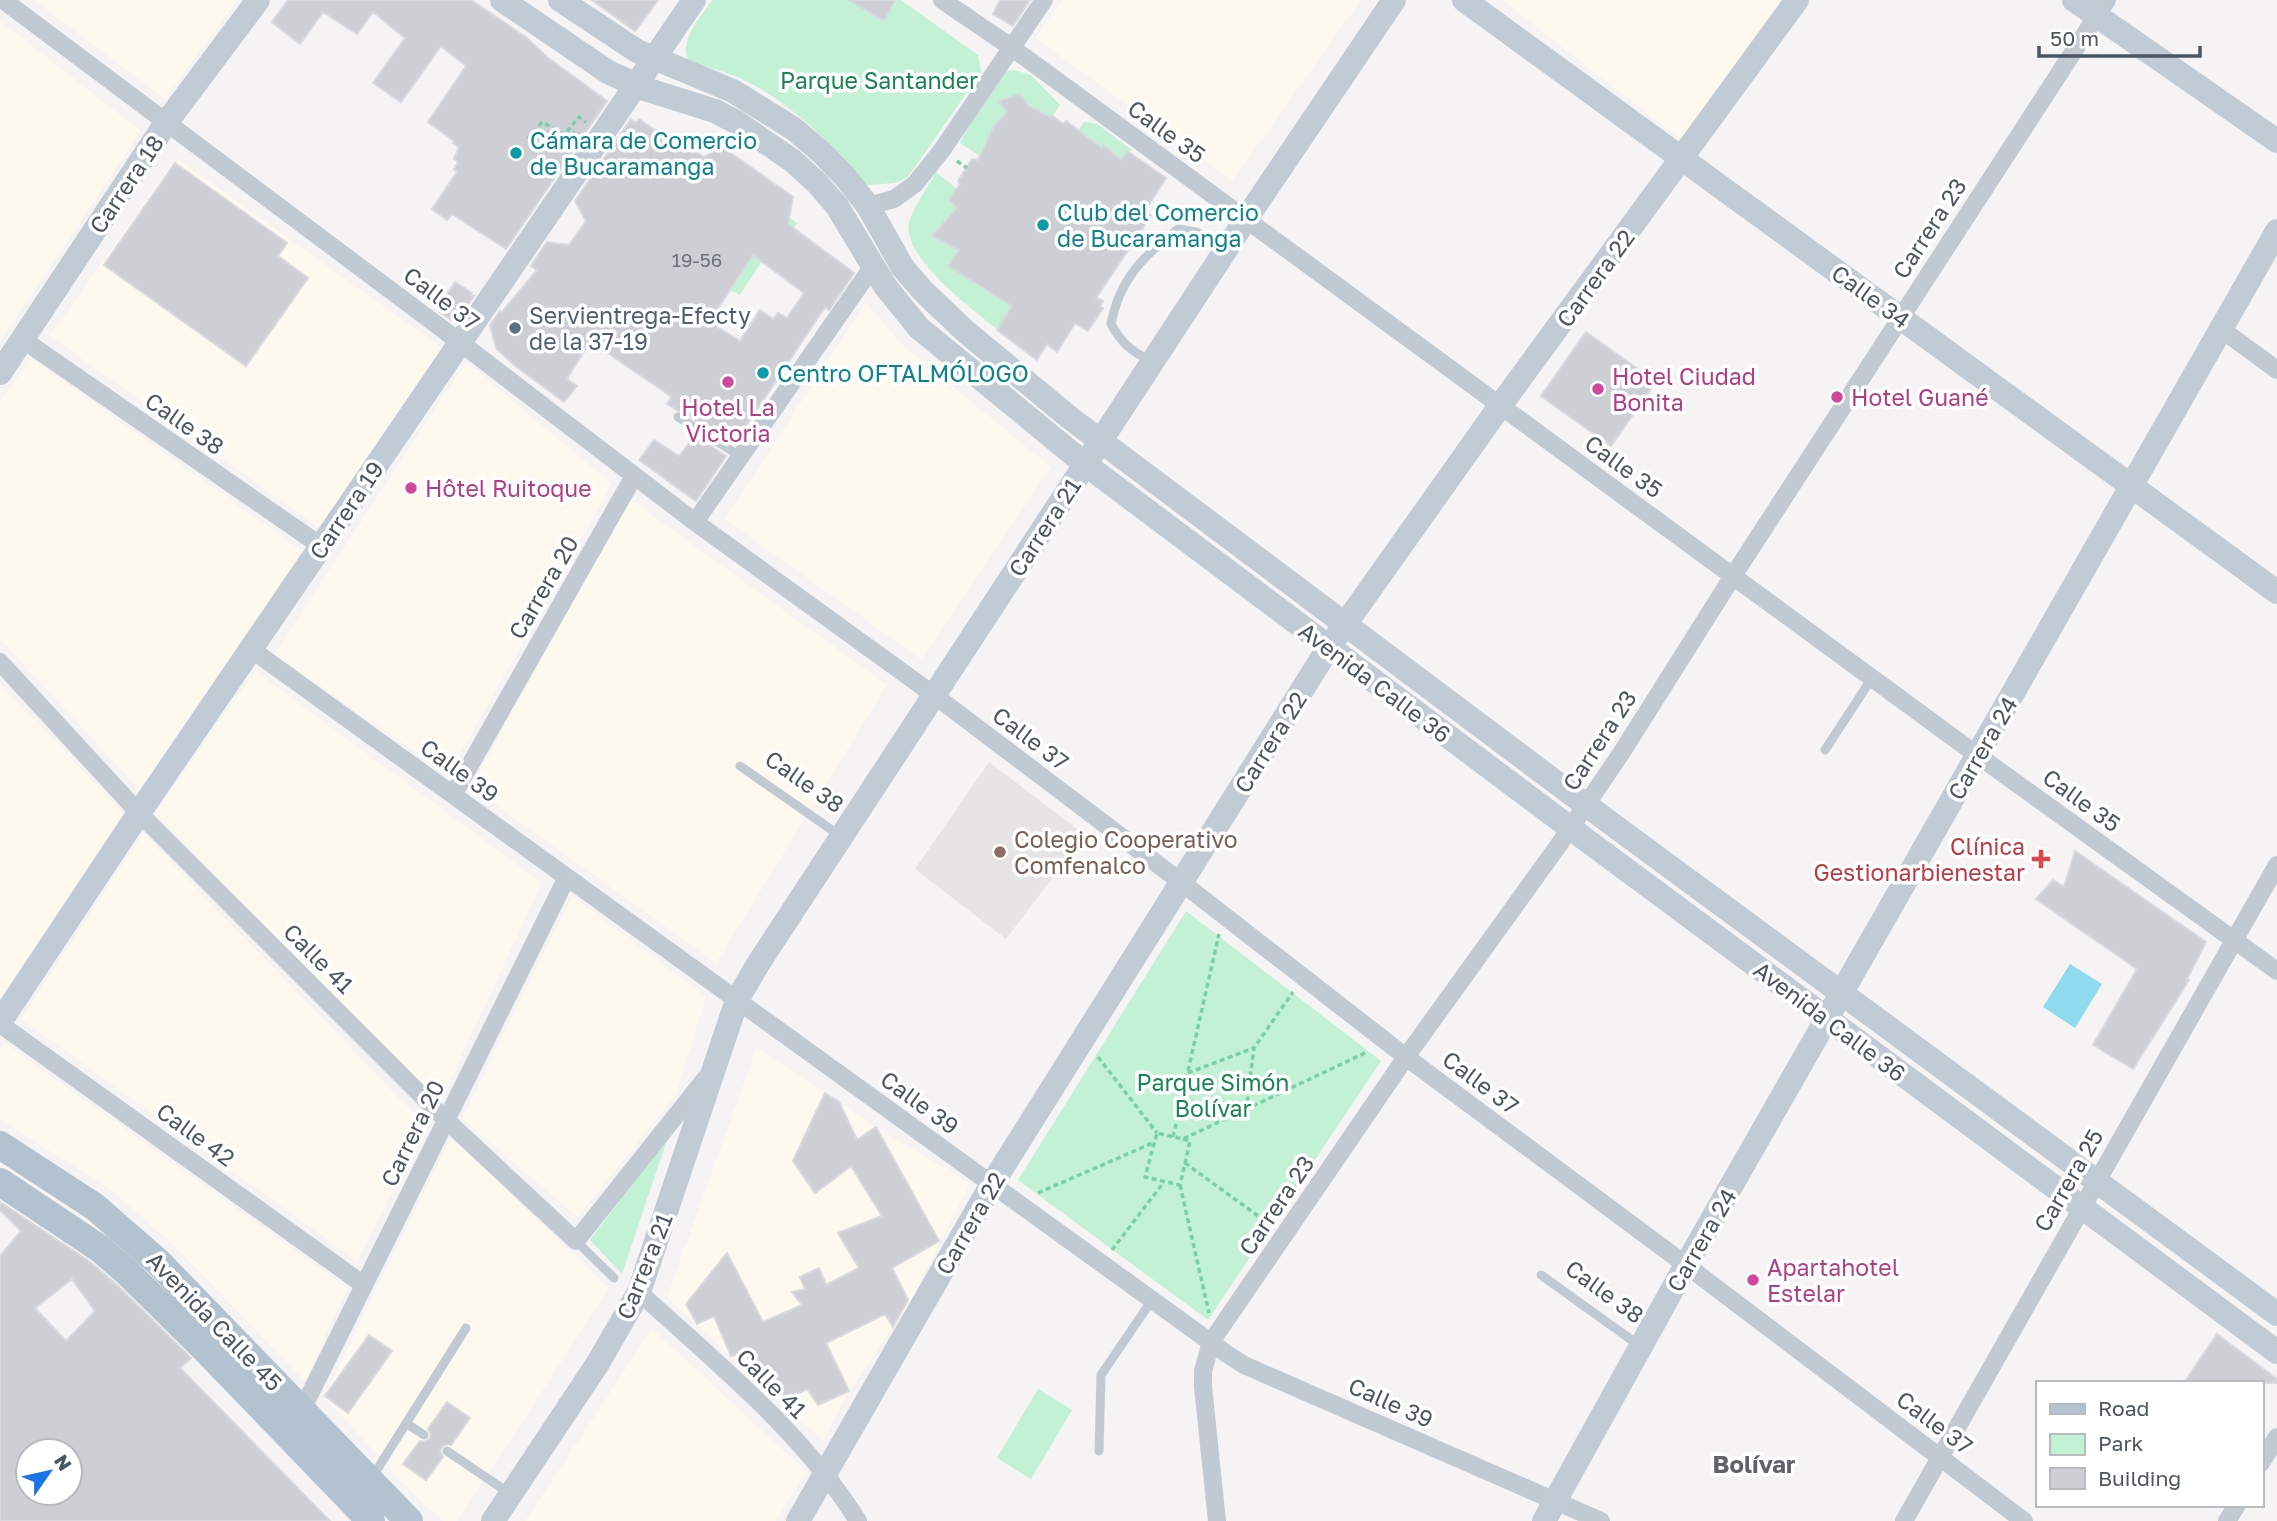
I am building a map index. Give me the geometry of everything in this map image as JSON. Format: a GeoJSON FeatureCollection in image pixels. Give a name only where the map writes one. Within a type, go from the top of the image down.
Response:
{"type":"FeatureCollection","features":[{"type":"Feature","properties":{"kind":"main road","name":"Avenida Calle 45"},"geometry":{"type":"LineString","coordinates":[[0,1145],[95,1207],[127,1233],[189,1293],[409,1521]]}},
{"type":"Feature","properties":{"kind":"main road","name":"Avenida Calle 45"},"geometry":{"type":"LineString","coordinates":[[0,1182],[78,1233],[128,1273],[196,1339],[371,1521]]}},
{"type":"Feature","properties":{"kind":"street","name":"Calle 37"},"geometry":{"type":"LineString","coordinates":[[3,0],[460,342],[695,522],[934,695],[1406,1057],[2024,1521]]}},
{"type":"Feature","properties":{"kind":"street","name":"Carrera 18"},"geometry":{"type":"LineString","coordinates":[[0,373],[166,123],[258,0]]}},
{"type":"Feature","properties":{"kind":"street","name":"Avenida Calle 36"},"geometry":{"type":"LineString","coordinates":[[502,0],[597,65],[635,85],[715,111],[793,160],[837,206],[896,301],[919,328],[1085,464],[1826,1019],[2277,1352]]}},
{"type":"Feature","properties":{"kind":"street","name":"Avenida Calle 36"},"geometry":{"type":"LineString","coordinates":[[560,0],[627,46],[652,59],[733,91],[764,109],[822,153],[868,206],[903,268],[941,310],[1100,442],[1586,805],[2277,1314]]}},
{"type":"Feature","properties":{"kind":"street","name":"Carrera 19"},"geometry":{"type":"LineString","coordinates":[[0,1023],[139,813],[694,0]]}},
{"type":"Feature","properties":{"kind":"street","name":"Calle 35"},"geometry":{"type":"LineString","coordinates":[[942,0],[1011,47],[2277,971]]}},
{"type":"Feature","properties":{"kind":"street"},"geometry":{"type":"LineString","coordinates":[[868,206],[894,198],[915,184],[942,150],[1044,0]]}},
{"type":"Feature","properties":{"kind":"street","name":"Carrera 21"},"geometry":{"type":"LineString","coordinates":[[493,1521],[598,1363],[639,1292],[737,1000],[768,948],[1152,361],[1394,0]]}},
{"type":"Feature","properties":{"kind":"street","name":"Calle 34"},"geometry":{"type":"LineString","coordinates":[[1464,0],[2277,592]]}},
{"type":"Feature","properties":{"kind":"street","name":"Carrera 22"},"geometry":{"type":"LineString","coordinates":[[798,1521],[992,1184],[1329,647],[1500,405],[1797,0]]}},
{"type":"Feature","properties":{"kind":"street"},"geometry":{"type":"LineString","coordinates":[[2074,0],[2102,8],[2277,141]]}},
{"type":"Feature","properties":{"kind":"street","name":"Carrera 23"},"geometry":{"type":"LineString","coordinates":[[1217,1521],[1203,1387],[1203,1371],[1213,1340],[1406,1057],[1622,752],[1733,576],[2102,8]]}},
{"type":"Feature","properties":{"kind":"street","name":"Carrera 24"},"geometry":{"type":"LineString","coordinates":[[1549,1511],[1686,1265],[2277,231]]}},
{"type":"Feature","properties":{"kind":"street"},"geometry":{"type":"LineString","coordinates":[[695,522],[873,266]]}},
{"type":"Feature","properties":{"kind":"street"},"geometry":{"type":"LineString","coordinates":[[2221,330],[2277,370]]}},
{"type":"Feature","properties":{"kind":"street","name":"Calle 38"},"geometry":{"type":"LineString","coordinates":[[22,340],[321,546]]}},
{"type":"Feature","properties":{"kind":"street","name":"Carrera 20"},"geometry":{"type":"LineString","coordinates":[[453,795],[634,476]]}},
{"type":"Feature","properties":{"kind":"street","name":"Calle 39"},"geometry":{"type":"LineString","coordinates":[[251,649],[1152,1300],[1213,1340],[1244,1365],[1549,1511],[1601,1521]]}},
{"type":"Feature","properties":{"kind":"street","name":"Calle 41"},"geometry":{"type":"LineString","coordinates":[[0,662],[139,813],[446,1120],[576,1241]]}},
{"type":"Feature","properties":{"kind":"street","name":"Carrera 25"},"geometry":{"type":"LineString","coordinates":[[1903,1521],[2277,865]]}},
{"type":"Feature","properties":{"kind":"street","name":"Carrera 20"},"geometry":{"type":"LineString","coordinates":[[302,1410],[567,877]]}},
{"type":"Feature","properties":{"kind":"street","name":"Calle 42"},"geometry":{"type":"LineString","coordinates":[[0,1023],[364,1285]]}},
{"type":"Feature","properties":{"kind":"street","name":"Carrera 21"},"geometry":{"type":"LineString","coordinates":[[576,1241],[716,1065]]}},
{"type":"Feature","properties":{"kind":"street","name":"Calle 41"},"geometry":{"type":"LineString","coordinates":[[639,1292],[774,1418],[826,1473],[858,1521]]}},
{"type":"Feature","properties":{"kind":"street"},"geometry":{"type":"LineString","coordinates":[[2263,1461],[2277,1437]]}},
{"type":"Feature","properties":{"kind":"lane"},"geometry":{"type":"LineString","coordinates":[[1152,361],[1138,355],[1121,341],[1111,324],[1115,301],[1138,264],[1178,229],[1196,232],[1227,249]]}},
{"type":"Feature","properties":{"kind":"lane"},"geometry":{"type":"LineString","coordinates":[[678,417],[740,456]]}},
{"type":"Feature","properties":{"kind":"lane"},"geometry":{"type":"LineString","coordinates":[[1825,750],[1872,678]]}},
{"type":"Feature","properties":{"kind":"lane","name":"Calle 38"},"geometry":{"type":"LineString","coordinates":[[740,766],[841,836]]}},
{"type":"Feature","properties":{"kind":"lane","name":"Calle 41"},"geometry":{"type":"LineString","coordinates":[[576,1241],[614,1279]]}},
{"type":"Feature","properties":{"kind":"lane","name":"Calle 38"},"geometry":{"type":"LineString","coordinates":[[1541,1275],[1641,1346]]}},
{"type":"Feature","properties":{"kind":"lane"},"geometry":{"type":"LineString","coordinates":[[1099,1451],[1101,1375],[1152,1300]]}},
{"type":"Feature","properties":{"kind":"lane"},"geometry":{"type":"LineString","coordinates":[[370,1481],[466,1328]]}},
{"type":"Feature","properties":{"kind":"lane"},"geometry":{"type":"LineString","coordinates":[[406,1423],[424,1435]]}},
{"type":"Feature","properties":{"kind":"lane"},"geometry":{"type":"LineString","coordinates":[[447,1451],[511,1494]]}},
{"type":"Feature","properties":{"kind":"path"},"geometry":{"type":"LineString","coordinates":[[563,147],[573,134],[568,130],[579,117]]}},
{"type":"Feature","properties":{"kind":"path"},"geometry":{"type":"LineString","coordinates":[[528,139],[541,122],[569,139]]}},
{"type":"Feature","properties":{"kind":"path"},"geometry":{"type":"LineString","coordinates":[[1173,1137],[1224,915]]}},
{"type":"Feature","properties":{"kind":"path"},"geometry":{"type":"LineString","coordinates":[[1245,1110],[1254,1048],[1303,977]]}},
{"type":"Feature","properties":{"kind":"path"},"geometry":{"type":"LineString","coordinates":[[1084,1038],[1157,1133],[1190,1142],[1180,1185],[1213,1340]]}},
{"type":"Feature","properties":{"kind":"path"},"geometry":{"type":"LineString","coordinates":[[1183,1139],[1388,1043]]}},
{"type":"Feature","properties":{"kind":"path"},"geometry":{"type":"LineString","coordinates":[[1187,1073],[1254,1048]]}},
{"type":"Feature","properties":{"kind":"path"},"geometry":{"type":"LineString","coordinates":[[1157,1133],[1144,1177],[1180,1185]]}},
{"type":"Feature","properties":{"kind":"path"},"geometry":{"type":"LineString","coordinates":[[1016,1202],[1155,1142]]}},
{"type":"Feature","properties":{"kind":"path"},"geometry":{"type":"LineString","coordinates":[[1185,1163],[1285,1235]]}},
{"type":"Feature","properties":{"kind":"path"},"geometry":{"type":"LineString","coordinates":[[1102,1264],[1164,1182]]}},
{"type":"Feature","properties":{"kind":"shaded area"},"geometry":{"type":"Polygon","coordinates":[[[34,0],[237,0],[165,99],[34,0]]]}},
{"type":"Feature","properties":{"kind":"shaded area"},"geometry":{"type":"Polygon","coordinates":[[[1062,0],[1361,0],[1232,181],[1035,38],[1062,0]]]}},
{"type":"Feature","properties":{"kind":"shaded area"},"geometry":{"type":"Polygon","coordinates":[[[1502,0],[1780,0],[1681,140],[1502,0]]]}},
{"type":"Feature","properties":{"kind":"shaded area"},"geometry":{"type":"Polygon","coordinates":[[[0,21],[141,131],[0,341],[0,21]]]}},
{"type":"Feature","properties":{"kind":"shaded area"},"geometry":{"type":"Polygon","coordinates":[[[176,158],[445,350],[319,528],[50,336],[176,158]]]}},
{"type":"Feature","properties":{"kind":"shaded area"},"geometry":{"type":"Polygon","coordinates":[[[866,302],[901,344],[1051,467],[922,660],[725,519],[866,302]]]}},
{"type":"Feature","properties":{"kind":"shaded area"},"geometry":{"type":"Polygon","coordinates":[[[31,358],[302,551],[140,790],[0,639],[0,403],[31,358]]]}},
{"type":"Feature","properties":{"kind":"shaded area"},"geometry":{"type":"Polygon","coordinates":[[[466,362],[612,484],[448,775],[274,654],[466,362]]]}},
{"type":"Feature","properties":{"kind":"shaded area"},"geometry":{"type":"Polygon","coordinates":[[[630,499],[887,685],[716,963],[471,787],[630,499]]]}},
{"type":"Feature","properties":{"kind":"shaded area"},"geometry":{"type":"Polygon","coordinates":[[[255,671],[542,883],[440,1102],[155,813],[255,671]]]}},
{"type":"Feature","properties":{"kind":"shaded area"},"geometry":{"type":"Polygon","coordinates":[[[0,683],[124,814],[0,1002],[0,683]]]}},
{"type":"Feature","properties":{"kind":"shaded area","name":"Colegio Cooperativo Comfenalco"},"geometry":{"type":"Polygon","coordinates":[[[989,762],[1085,835],[1006,939],[915,869],[989,762]]]}},
{"type":"Feature","properties":{"kind":"shaded area"},"geometry":{"type":"Polygon","coordinates":[[[143,833],[427,1127],[357,1261],[21,1019],[143,833]]]}},
{"type":"Feature","properties":{"kind":"shaded area"},"geometry":{"type":"Polygon","coordinates":[[[572,896],[706,997],[676,1095],[578,1217],[462,1119],[572,896]]]}},
{"type":"Feature","properties":{"kind":"shaded area"},"geometry":{"type":"Polygon","coordinates":[[[5,1043],[347,1288],[305,1381],[172,1243],[106,1186],[0,1120],[0,1050],[5,1043]]]}},
{"type":"Feature","properties":{"kind":"shaded area"},"geometry":{"type":"Polygon","coordinates":[[[757,1047],[876,1127],[970,1183],[910,1303],[849,1391],[823,1441],[667,1297],[757,1047]]]}},
{"type":"Feature","properties":{"kind":"shaded area"},"geometry":{"type":"Polygon","coordinates":[[[451,1137],[609,1289],[457,1521],[444,1521],[424,1505],[324,1397],[451,1137]]]}},
{"type":"Feature","properties":{"kind":"shaded area"},"geometry":{"type":"Polygon","coordinates":[[[652,1329],[806,1471],[776,1521],[525,1521],[652,1329]]]}},
{"type":"Feature","properties":{"kind":"green space","name":"Parque Santander"},"geometry":{"type":"Polygon","coordinates":[[[712,0],[901,0],[978,55],[981,72],[908,177],[895,183],[867,185],[826,141],[780,102],[739,78],[689,61],[686,45],[689,37],[712,0]]]}},
{"type":"Feature","properties":{"kind":"green space"},"geometry":{"type":"Polygon","coordinates":[[[1014,70],[1031,75],[1060,105],[1038,137],[1032,108],[1019,94],[1005,103],[1000,101],[1007,112],[994,126],[1006,144],[984,147],[980,156],[960,143],[1000,72],[1014,70]]]}},
{"type":"Feature","properties":{"kind":"green space"},"geometry":{"type":"Polygon","coordinates":[[[1084,122],[1097,124],[1132,150],[1125,154],[1124,165],[1105,151],[1107,148],[1104,145],[1102,148],[1084,134],[1075,135],[1084,122]]]}},
{"type":"Feature","properties":{"kind":"green space"},"geometry":{"type":"Polygon","coordinates":[[[936,172],[957,189],[949,200],[957,208],[935,233],[959,250],[948,266],[1018,309],[1009,311],[1000,325],[1004,330],[1000,332],[957,296],[926,265],[909,234],[910,219],[936,172]]]}},
{"type":"Feature","properties":{"kind":"green space"},"geometry":{"type":"Polygon","coordinates":[[[782,212],[797,223],[774,257],[767,253],[740,295],[730,290],[782,212]]]}},
{"type":"Feature","properties":{"kind":"green space","name":"Parque Simón Bolívar"},"geometry":{"type":"Polygon","coordinates":[[[1186,911],[1381,1061],[1208,1320],[1018,1180],[1186,911]]]}},
{"type":"Feature","properties":{"kind":"green space"},"geometry":{"type":"Polygon","coordinates":[[[668,1137],[622,1274],[590,1240],[668,1137]]]}},
{"type":"Feature","properties":{"kind":"green space"},"geometry":{"type":"Polygon","coordinates":[[[1038,1389],[1072,1410],[1031,1479],[997,1458],[1038,1389]]]}},
{"type":"Feature","properties":{"kind":"water"},"geometry":{"type":"Polygon","coordinates":[[[2070,964],[2102,984],[2075,1028],[2043,1007],[2070,964]]]}},
{"type":"Feature","properties":{"kind":"building"},"geometry":{"type":"Polygon","coordinates":[[[288,0],[471,0],[527,38],[547,57],[607,101],[506,249],[452,214],[447,220],[432,209],[457,172],[454,169],[458,162],[454,159],[459,147],[428,122],[466,66],[441,46],[401,102],[373,83],[405,38],[373,12],[357,34],[323,12],[300,44],[272,22],[288,0]]]}},
{"type":"Feature","properties":{"kind":"building"},"geometry":{"type":"Polygon","coordinates":[[[592,0],[658,0],[635,31],[592,0]]]}},
{"type":"Feature","properties":{"kind":"building"},"geometry":{"type":"Polygon","coordinates":[[[849,0],[895,0],[884,21],[849,0]]]}},
{"type":"Feature","properties":{"kind":"building"},"geometry":{"type":"Polygon","coordinates":[[[1000,0],[1030,0],[1013,26],[993,14],[1000,0]]]}},
{"type":"Feature","properties":{"kind":"building","name":"Club del Comercio de Bucaramanga"},"geometry":{"type":"Polygon","coordinates":[[[1019,94],[1029,106],[1050,117],[1051,115],[1063,124],[1066,121],[1102,148],[1103,144],[1121,160],[1127,151],[1166,178],[1145,211],[1151,216],[1096,298],[1103,301],[1100,306],[1103,308],[1088,331],[1075,323],[1057,352],[1047,344],[1037,360],[997,330],[1012,306],[948,266],[959,250],[932,236],[957,208],[949,200],[960,184],[958,181],[972,159],[978,160],[994,126],[1007,112],[999,101],[1019,94]]]}},
{"type":"Feature","properties":{"kind":"building"},"geometry":{"type":"Polygon","coordinates":[[[631,119],[636,123],[639,119],[659,133],[662,129],[704,157],[722,147],[793,197],[788,224],[854,273],[829,310],[825,307],[734,444],[667,404],[672,397],[590,341],[567,379],[577,386],[564,402],[514,365],[496,348],[490,325],[537,270],[531,266],[547,242],[569,245],[586,221],[575,201],[631,119]],[[753,255],[709,322],[740,341],[760,310],[773,319],[778,313],[787,318],[804,293],[753,255]]]}},
{"type":"Feature","properties":{"kind":"building"},"geometry":{"type":"Polygon","coordinates":[[[175,163],[287,243],[278,256],[308,278],[246,366],[104,265],[175,163]]]}},
{"type":"Feature","properties":{"kind":"building"},"geometry":{"type":"Polygon","coordinates":[[[455,282],[474,296],[455,322],[439,312],[443,306],[440,305],[455,282]]]}},
{"type":"Feature","properties":{"kind":"building","name":"Hotel Ciudad Bonita"},"geometry":{"type":"Polygon","coordinates":[[[1586,332],[1656,382],[1611,446],[1541,396],[1586,332]]]}},
{"type":"Feature","properties":{"kind":"building"},"geometry":{"type":"Polygon","coordinates":[[[695,436],[726,456],[696,501],[639,460],[654,440],[679,456],[695,436]]]}},
{"type":"Feature","properties":{"kind":"building"},"geometry":{"type":"Polygon","coordinates":[[[2075,851],[2206,942],[2187,979],[2189,980],[2133,1069],[2093,1045],[2137,969],[2036,899],[2053,880],[2064,887],[2075,851]]]}},
{"type":"Feature","properties":{"kind":"building"},"geometry":{"type":"Polygon","coordinates":[[[825,1093],[839,1102],[857,1140],[876,1127],[939,1241],[892,1268],[908,1300],[893,1327],[885,1314],[826,1343],[849,1391],[818,1405],[807,1389],[786,1399],[766,1368],[755,1378],[746,1353],[731,1356],[714,1316],[697,1324],[686,1304],[727,1253],[763,1322],[802,1305],[792,1292],[805,1289],[800,1277],[819,1268],[826,1285],[859,1268],[838,1233],[882,1216],[851,1166],[815,1193],[793,1161],[825,1093]]]}},
{"type":"Feature","properties":{"kind":"building"},"geometry":{"type":"Polygon","coordinates":[[[0,1202],[89,1261],[117,1285],[191,1358],[180,1368],[330,1521],[0,1521],[0,1256],[21,1231],[0,1210],[0,1202]],[[72,1279],[35,1308],[66,1341],[95,1311],[72,1279]]]}},
{"type":"Feature","properties":{"kind":"building"},"geometry":{"type":"Polygon","coordinates":[[[2217,1334],[2277,1379],[2277,1383],[2263,1381],[2185,1381],[2217,1334]]]}},
{"type":"Feature","properties":{"kind":"building"},"geometry":{"type":"Polygon","coordinates":[[[369,1335],[392,1351],[348,1413],[325,1396],[369,1335]]]}},
{"type":"Feature","properties":{"kind":"building"},"geometry":{"type":"Polygon","coordinates":[[[447,1402],[470,1418],[451,1445],[442,1447],[440,1451],[443,1457],[426,1480],[403,1464],[420,1441],[429,1439],[431,1435],[428,1429],[447,1402]]]}},
{"type":"Feature","properties":{"kind":"place","name":"Cámara de Comercio de Bucaramanga"},"geometry":{"type":"Point","coordinates":[516,153]}},
{"type":"Feature","properties":{"kind":"place","name":"Club del Comercio de Bucaramanga"},"geometry":{"type":"Point","coordinates":[1043,225]}},
{"type":"Feature","properties":{"kind":"place","name":"Servientrega-Efecty de la 37-19"},"geometry":{"type":"Point","coordinates":[515,328]}},
{"type":"Feature","properties":{"kind":"place","name":"Centro OFTALMÓLOGO"},"geometry":{"type":"Point","coordinates":[763,373]}},
{"type":"Feature","properties":{"kind":"place","name":"Hotel La Victoria"},"geometry":{"type":"Point","coordinates":[728,382]}},
{"type":"Feature","properties":{"kind":"place","name":"Hotel Ciudad Bonita"},"geometry":{"type":"Point","coordinates":[1598,389]}},
{"type":"Feature","properties":{"kind":"place","name":"Hotel Guané"},"geometry":{"type":"Point","coordinates":[1837,397]}},
{"type":"Feature","properties":{"kind":"place","name":"Hôtel Ruitoque"},"geometry":{"type":"Point","coordinates":[411,488]}},
{"type":"Feature","properties":{"kind":"place","name":"Colegio Cooperativo Comfenalco"},"geometry":{"type":"Point","coordinates":[1000,852]}},
{"type":"Feature","properties":{"kind":"place","name":"Clínica Gestionarbienestar"},"geometry":{"type":"Point","coordinates":[2041,859]}},
{"type":"Feature","properties":{"kind":"place","name":"Apartahotel Estelar"},"geometry":{"type":"Point","coordinates":[1753,1280]}},
{"type":"Feature","properties":{"kind":"district","name":"Bolívar"},"geometry":{"type":"Point","coordinates":[1754,1463]}}]}
